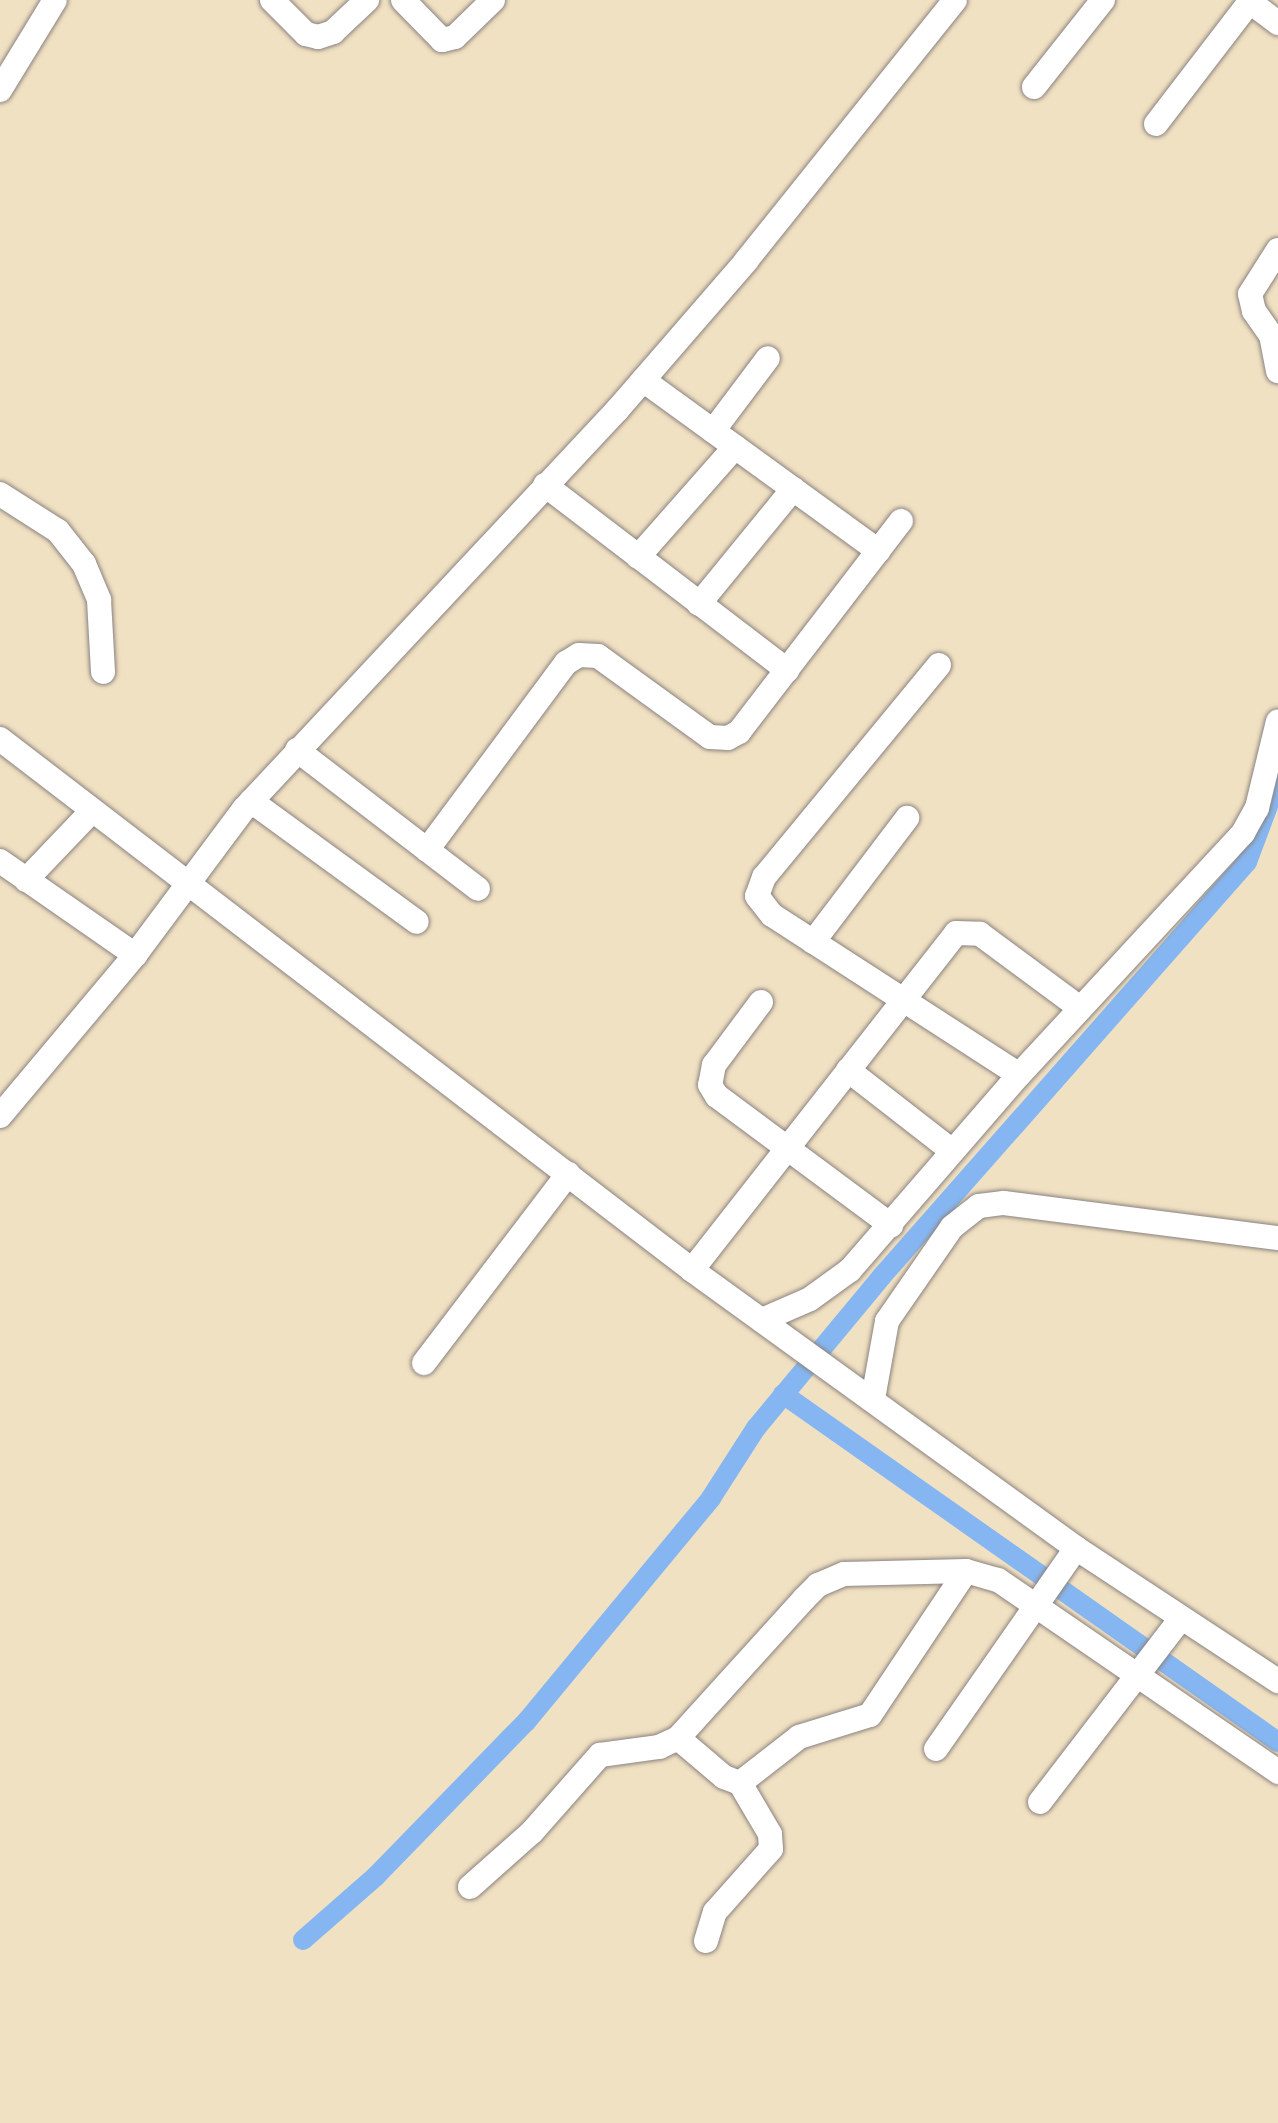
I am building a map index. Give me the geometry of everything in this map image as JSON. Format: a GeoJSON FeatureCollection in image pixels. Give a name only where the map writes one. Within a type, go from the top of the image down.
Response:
{"type":"FeatureCollection","features":[{"type":"Feature","properties":{"kind":"street"},"geometry":{"type":"LineString","coordinates":[[0,90],[55,0]]}},
{"type":"Feature","properties":{"kind":"street"},"geometry":{"type":"LineString","coordinates":[[272,0],[306,34],[318,37],[333,32],[367,0]]}},
{"type":"Feature","properties":{"kind":"street"},"geometry":{"type":"LineString","coordinates":[[403,0],[442,40],[455,37],[493,0]]}},
{"type":"Feature","properties":{"kind":"street"},"geometry":{"type":"LineString","coordinates":[[0,1116],[135,955],[184,884],[251,801],[643,380],[955,0]]}},
{"type":"Feature","properties":{"kind":"street"},"geometry":{"type":"LineString","coordinates":[[1034,87],[1103,0]]}},
{"type":"Feature","properties":{"kind":"street"},"geometry":{"type":"LineString","coordinates":[[1156,124],[1251,1],[1278,23]]}},
{"type":"Feature","properties":{"kind":"street"},"geometry":{"type":"LineString","coordinates":[[1278,250],[1250,294],[1254,311],[1271,335],[1278,371]]}},
{"type":"Feature","properties":{"kind":"street"},"geometry":{"type":"LineString","coordinates":[[713,431],[768,358]]}},
{"type":"Feature","properties":{"kind":"street"},"geometry":{"type":"LineString","coordinates":[[643,380],[878,551]]}},
{"type":"Feature","properties":{"kind":"street"},"geometry":{"type":"LineString","coordinates":[[638,557],[735,447]]}},
{"type":"Feature","properties":{"kind":"street"},"geometry":{"type":"LineString","coordinates":[[545,485],[787,670]]}},
{"type":"Feature","properties":{"kind":"street"},"geometry":{"type":"LineString","coordinates":[[699,604],[793,489]]}},
{"type":"Feature","properties":{"kind":"street"},"geometry":{"type":"LineString","coordinates":[[0,494],[58,531],[84,564],[99,600],[103,672]]}},
{"type":"Feature","properties":{"kind":"street"},"geometry":{"type":"LineString","coordinates":[[427,850],[572,658],[598,656],[710,737],[720,739],[739,732],[901,521]]}},
{"type":"Feature","properties":{"kind":"street"},"geometry":{"type":"LineString","coordinates":[[939,665],[759,885],[761,904],[813,942],[1019,1075]]}},
{"type":"Feature","properties":{"kind":"street"},"geometry":{"type":"LineString","coordinates":[[767,1325],[830,1288],[891,1225],[1019,1075],[1243,833],[1257,808],[1278,721]]}},
{"type":"Feature","properties":{"kind":"street"},"geometry":{"type":"LineString","coordinates":[[0,739],[184,884],[692,1270],[873,1399],[1055,1577],[1148,1655],[1278,1772]]}},
{"type":"Feature","properties":{"kind":"street"},"geometry":{"type":"LineString","coordinates":[[297,750],[478,889]]}},
{"type":"Feature","properties":{"kind":"street"},"geometry":{"type":"LineString","coordinates":[[251,801],[417,922]]}},
{"type":"Feature","properties":{"kind":"street"},"geometry":{"type":"LineString","coordinates":[[26,880],[92,811]]}},
{"type":"Feature","properties":{"kind":"street"},"geometry":{"type":"LineString","coordinates":[[813,942],[907,818]]}},
{"type":"Feature","properties":{"kind":"street"},"geometry":{"type":"LineString","coordinates":[[0,861],[135,955]]}},
{"type":"Feature","properties":{"kind":"street"},"geometry":{"type":"LineString","coordinates":[[692,1270],[950,940],[964,930],[980,934],[1080,1008]]}},
{"type":"Feature","properties":{"kind":"street"},"geometry":{"type":"LineString","coordinates":[[761,1002],[714,1065],[710,1085],[891,1225]]}},
{"type":"Feature","properties":{"kind":"street"},"geometry":{"type":"LineString","coordinates":[[848,1070],[952,1151]]}},
{"type":"Feature","properties":{"kind":"street"},"geometry":{"type":"LineString","coordinates":[[424,1363],[568,1174]]}},
{"type":"Feature","properties":{"kind":"street"},"geometry":{"type":"LineString","coordinates":[[873,1399],[887,1321],[952,1227],[979,1206],[1004,1203],[1278,1238]]}},
{"type":"Feature","properties":{"kind":"street"},"geometry":{"type":"LineString","coordinates":[[470,1887],[532,1832],[600,1755],[659,1747],[678,1738],[818,1585],[844,1574],[875,1570],[966,1571],[998,1580],[1055,1577],[1181,1618],[1278,1681]]}},
{"type":"Feature","properties":{"kind":"street"},"geometry":{"type":"LineString","coordinates":[[740,1783],[799,1737],[870,1715],[966,1571]]}},
{"type":"Feature","properties":{"kind":"street"},"geometry":{"type":"LineString","coordinates":[[936,1749],[1055,1577]]}},
{"type":"Feature","properties":{"kind":"street"},"geometry":{"type":"LineString","coordinates":[[1040,1802],[1148,1655],[1181,1618]]}},
{"type":"Feature","properties":{"kind":"street"},"geometry":{"type":"LineString","coordinates":[[678,1738],[724,1777],[740,1783],[770,1834],[771,1849],[715,1912],[706,1941]]}},
{"type":"Feature","properties":{"kind":"waterway"},"geometry":{"type":"LineString","coordinates":[[303,1940],[376,1876],[526,1722],[711,1498],[756,1428],[882,1276],[1247,862],[1278,779]]}},
{"type":"Feature","properties":{"kind":"waterway"},"geometry":{"type":"LineString","coordinates":[[783,1394],[1278,1742]]}}]}
